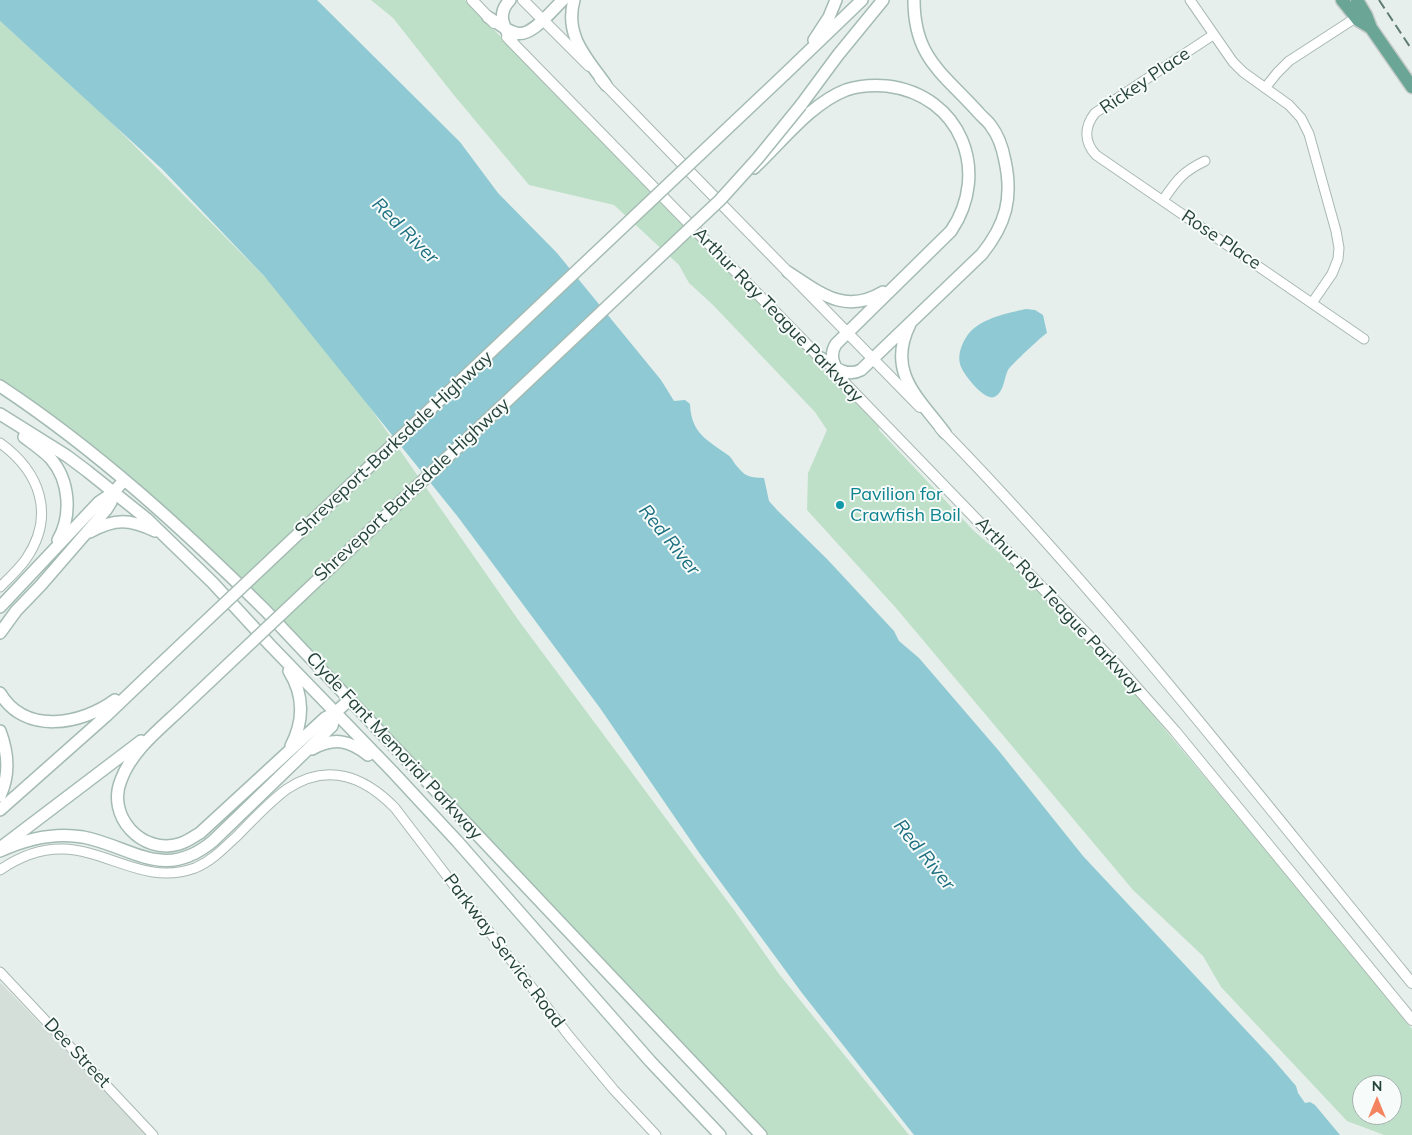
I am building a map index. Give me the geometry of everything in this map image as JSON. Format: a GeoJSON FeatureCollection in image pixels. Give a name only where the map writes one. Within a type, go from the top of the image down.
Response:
{"type":"FeatureCollection","features":[{"type":"Feature","properties":{"kind":"main road"},"geometry":{"type":"LineString","coordinates":[[510,0],[502,14],[504,26],[512,41]]}},
{"type":"Feature","properties":{"kind":"main road"},"geometry":{"type":"LineString","coordinates":[[488,17],[515,33],[524,34],[533,29],[563,0]]}},
{"type":"Feature","properties":{"kind":"main road"},"geometry":{"type":"LineString","coordinates":[[574,0],[571,19],[575,38],[581,50],[606,85]]}},
{"type":"Feature","properties":{"kind":"main road"},"geometry":{"type":"LineString","coordinates":[[789,71],[818,36],[836,0]]}},
{"type":"Feature","properties":{"kind":"main road"},"geometry":{"type":"LineString","coordinates":[[789,71],[862,0]]}},
{"type":"Feature","properties":{"kind":"main road","name":"Shreveport Barksdale Highway"},"geometry":{"type":"LineString","coordinates":[[0,849],[22,830],[122,756],[183,707],[720,200],[758,158],[883,0]]}},
{"type":"Feature","properties":{"kind":"main road"},"geometry":{"type":"LineString","coordinates":[[820,358],[847,373],[854,373],[860,370],[982,254],[1002,223],[1009,194],[1003,153],[992,126],[942,76],[922,47],[914,16],[914,0]]}},
{"type":"Feature","properties":{"kind":"main road"},"geometry":{"type":"LineString","coordinates":[[1342,0],[1361,15],[1412,87]]}},
{"type":"Feature","properties":{"kind":"main road"},"geometry":{"type":"LineString","coordinates":[[1357,0],[1361,15]]}},
{"type":"Feature","properties":{"kind":"main road","name":"Shreveport-Barksdale Highway"},"geometry":{"type":"LineString","coordinates":[[0,810],[106,716],[789,71]]}},
{"type":"Feature","properties":{"kind":"main road"},"geometry":{"type":"LineString","coordinates":[[720,200],[770,154],[810,113],[823,102],[847,90],[881,86],[896,87],[910,91],[932,102],[948,118],[961,136],[967,151],[970,168],[966,203],[960,218],[951,231],[902,277],[836,344],[833,349],[832,359],[844,382]]}},
{"type":"Feature","properties":{"kind":"main road"},"geometry":{"type":"LineString","coordinates":[[788,272],[825,296],[847,302],[874,297],[884,292],[902,277]]}},
{"type":"Feature","properties":{"kind":"main road"},"geometry":{"type":"LineString","coordinates":[[912,319],[902,346],[902,370],[912,389],[945,433]]}},
{"type":"Feature","properties":{"kind":"main road","name":"Clyde Fant Memorial Parkway"},"geometry":{"type":"LineString","coordinates":[[0,386],[62,430],[124,480],[217,562],[265,610],[761,1135]]}},
{"type":"Feature","properties":{"kind":"main road","name":"Clyde Fant Memorial Parkway"},"geometry":{"type":"LineString","coordinates":[[0,414],[67,456],[114,492],[147,519],[213,583],[270,646],[393,772],[457,841],[650,1061],[720,1135]]}},
{"type":"Feature","properties":{"kind":"main road"},"geometry":{"type":"LineString","coordinates":[[0,420],[51,459],[62,479],[66,496],[66,519],[62,533],[51,552]]}},
{"type":"Feature","properties":{"kind":"main road"},"geometry":{"type":"LineString","coordinates":[[0,607],[98,502],[114,492],[124,480]]}},
{"type":"Feature","properties":{"kind":"main road"},"geometry":{"type":"LineString","coordinates":[[0,633],[16,611],[41,586],[106,510],[114,492]]}},
{"type":"Feature","properties":{"kind":"main road"},"geometry":{"type":"LineString","coordinates":[[84,535],[103,525],[129,522],[148,528],[172,543]]}},
{"type":"Feature","properties":{"kind":"main road"},"geometry":{"type":"LineString","coordinates":[[270,646],[289,672],[299,692],[300,723],[288,751]]}},
{"type":"Feature","properties":{"kind":"main road"},"geometry":{"type":"LineString","coordinates":[[0,693],[8,704],[24,715],[43,721],[65,721],[106,707],[152,672]]}},
{"type":"Feature","properties":{"kind":"main road"},"geometry":{"type":"LineString","coordinates":[[183,707],[140,749],[126,769],[118,787],[117,799],[124,821],[130,830],[139,838],[159,845],[170,846],[190,840],[200,833],[288,751],[325,718],[335,713],[349,700]]}},
{"type":"Feature","properties":{"kind":"main road"},"geometry":{"type":"LineString","coordinates":[[0,849],[33,839],[61,836],[93,840],[148,858],[172,860],[191,856],[203,850],[213,841],[304,754],[332,726],[335,713]]}},
{"type":"Feature","properties":{"kind":"main road"},"geometry":{"type":"LineString","coordinates":[[0,731],[5,743],[7,757],[7,772],[0,796]]}},
{"type":"Feature","properties":{"kind":"main road"},"geometry":{"type":"LineString","coordinates":[[304,754],[320,744],[342,741],[358,747],[376,762],[393,772]]}},
{"type":"Feature","properties":{"kind":"street","name":"Arthur Ray Teague Parkway"},"geometry":{"type":"LineString","coordinates":[[472,0],[1114,662],[1175,731],[1412,1020]]}},
{"type":"Feature","properties":{"kind":"street","name":"Arthur Ray Teague Parkway"},"geometry":{"type":"LineString","coordinates":[[523,0],[1015,506],[1090,591],[1412,983]]}},
{"type":"Feature","properties":{"kind":"street"},"geometry":{"type":"LineString","coordinates":[[1190,0],[1213,35],[1238,67],[1289,105],[1305,125],[1314,149],[1336,231],[1338,248],[1336,266],[1312,303]]}},
{"type":"Feature","properties":{"kind":"street"},"geometry":{"type":"LineString","coordinates":[[1265,88],[1277,72],[1288,62],[1361,15]]}},
{"type":"Feature","properties":{"kind":"street","name":"Rickey Place"},"geometry":{"type":"LineString","coordinates":[[1087,134],[1088,123],[1095,113],[1213,35]]}},
{"type":"Feature","properties":{"kind":"street","name":"Rose Place"},"geometry":{"type":"LineString","coordinates":[[1087,134],[1089,146],[1096,155],[1364,339]]}},
{"type":"Feature","properties":{"kind":"street"},"geometry":{"type":"LineString","coordinates":[[1163,200],[1180,176],[1206,161]]}},
{"type":"Feature","properties":{"kind":"street"},"geometry":{"type":"LineString","coordinates":[[0,442],[24,463],[35,480],[41,504],[41,518],[34,545],[27,558],[0,587]]}},
{"type":"Feature","properties":{"kind":"street","name":"Parkway Service Road"},"geometry":{"type":"LineString","coordinates":[[0,870],[29,853],[65,848],[96,854],[150,872],[167,873],[182,871],[196,867],[217,855],[289,788],[310,778],[331,775],[363,782],[375,789],[395,808],[568,1036],[656,1135]]}},
{"type":"Feature","properties":{"kind":"street","name":"Dee Street"},"geometry":{"type":"LineString","coordinates":[[0,972],[153,1135]]}},
{"type":"Feature","properties":{"kind":"shaded area"},"geometry":{"type":"Polygon","coordinates":[[[0,982],[147,1135],[0,1135],[0,982]]]}},
{"type":"Feature","properties":{"kind":"green space"},"geometry":{"type":"Polygon","coordinates":[[[371,0],[465,0],[828,373],[974,531],[1018,569],[1126,683],[1305,897],[1412,1029],[1412,1135],[1384,1135],[1358,1125],[1402,1125],[1402,1075],[1352,1075],[1352,1123],[1347,1121],[1221,987],[1203,956],[1133,890],[896,608],[807,510],[808,473],[827,430],[815,412],[712,304],[689,283],[679,265],[614,205],[529,185],[393,18],[371,0]]]}},
{"type":"Feature","properties":{"kind":"green space"},"geometry":{"type":"Polygon","coordinates":[[[0,21],[109,120],[268,280],[367,403],[519,621],[734,910],[779,974],[909,1135],[767,1135],[346,689],[206,546],[107,458],[55,417],[0,379],[0,21]]]}},
{"type":"Feature","properties":{"kind":"water","name":"Red River"},"geometry":{"type":"Polygon","coordinates":[[[0,0],[317,0],[460,142],[498,193],[557,253],[661,380],[674,401],[685,400],[690,404],[693,422],[701,435],[729,456],[745,474],[750,477],[764,478],[769,501],[827,559],[894,631],[899,641],[919,658],[999,751],[1083,856],[1272,1058],[1296,1086],[1298,1093],[1305,1103],[1310,1102],[1315,1105],[1340,1135],[914,1135],[802,993],[700,854],[600,708],[458,517],[265,277],[162,169],[0,21],[0,0]]]}},
{"type":"Feature","properties":{"kind":"water"},"geometry":{"type":"Polygon","coordinates":[[[1026,309],[1035,310],[1043,315],[1047,333],[1010,367],[997,395],[990,397],[985,395],[969,379],[960,364],[959,356],[963,343],[970,332],[982,323],[1011,312],[1026,309]]]}},
{"type":"Feature","properties":{"kind":"railway"},"geometry":{"type":"LineString","coordinates":[[1379,0],[1412,50]]}},
{"type":"Feature","properties":{"kind":"place","name":"Pavilion for Crawfish Boil"},"geometry":{"type":"Point","coordinates":[840,505]}}]}
